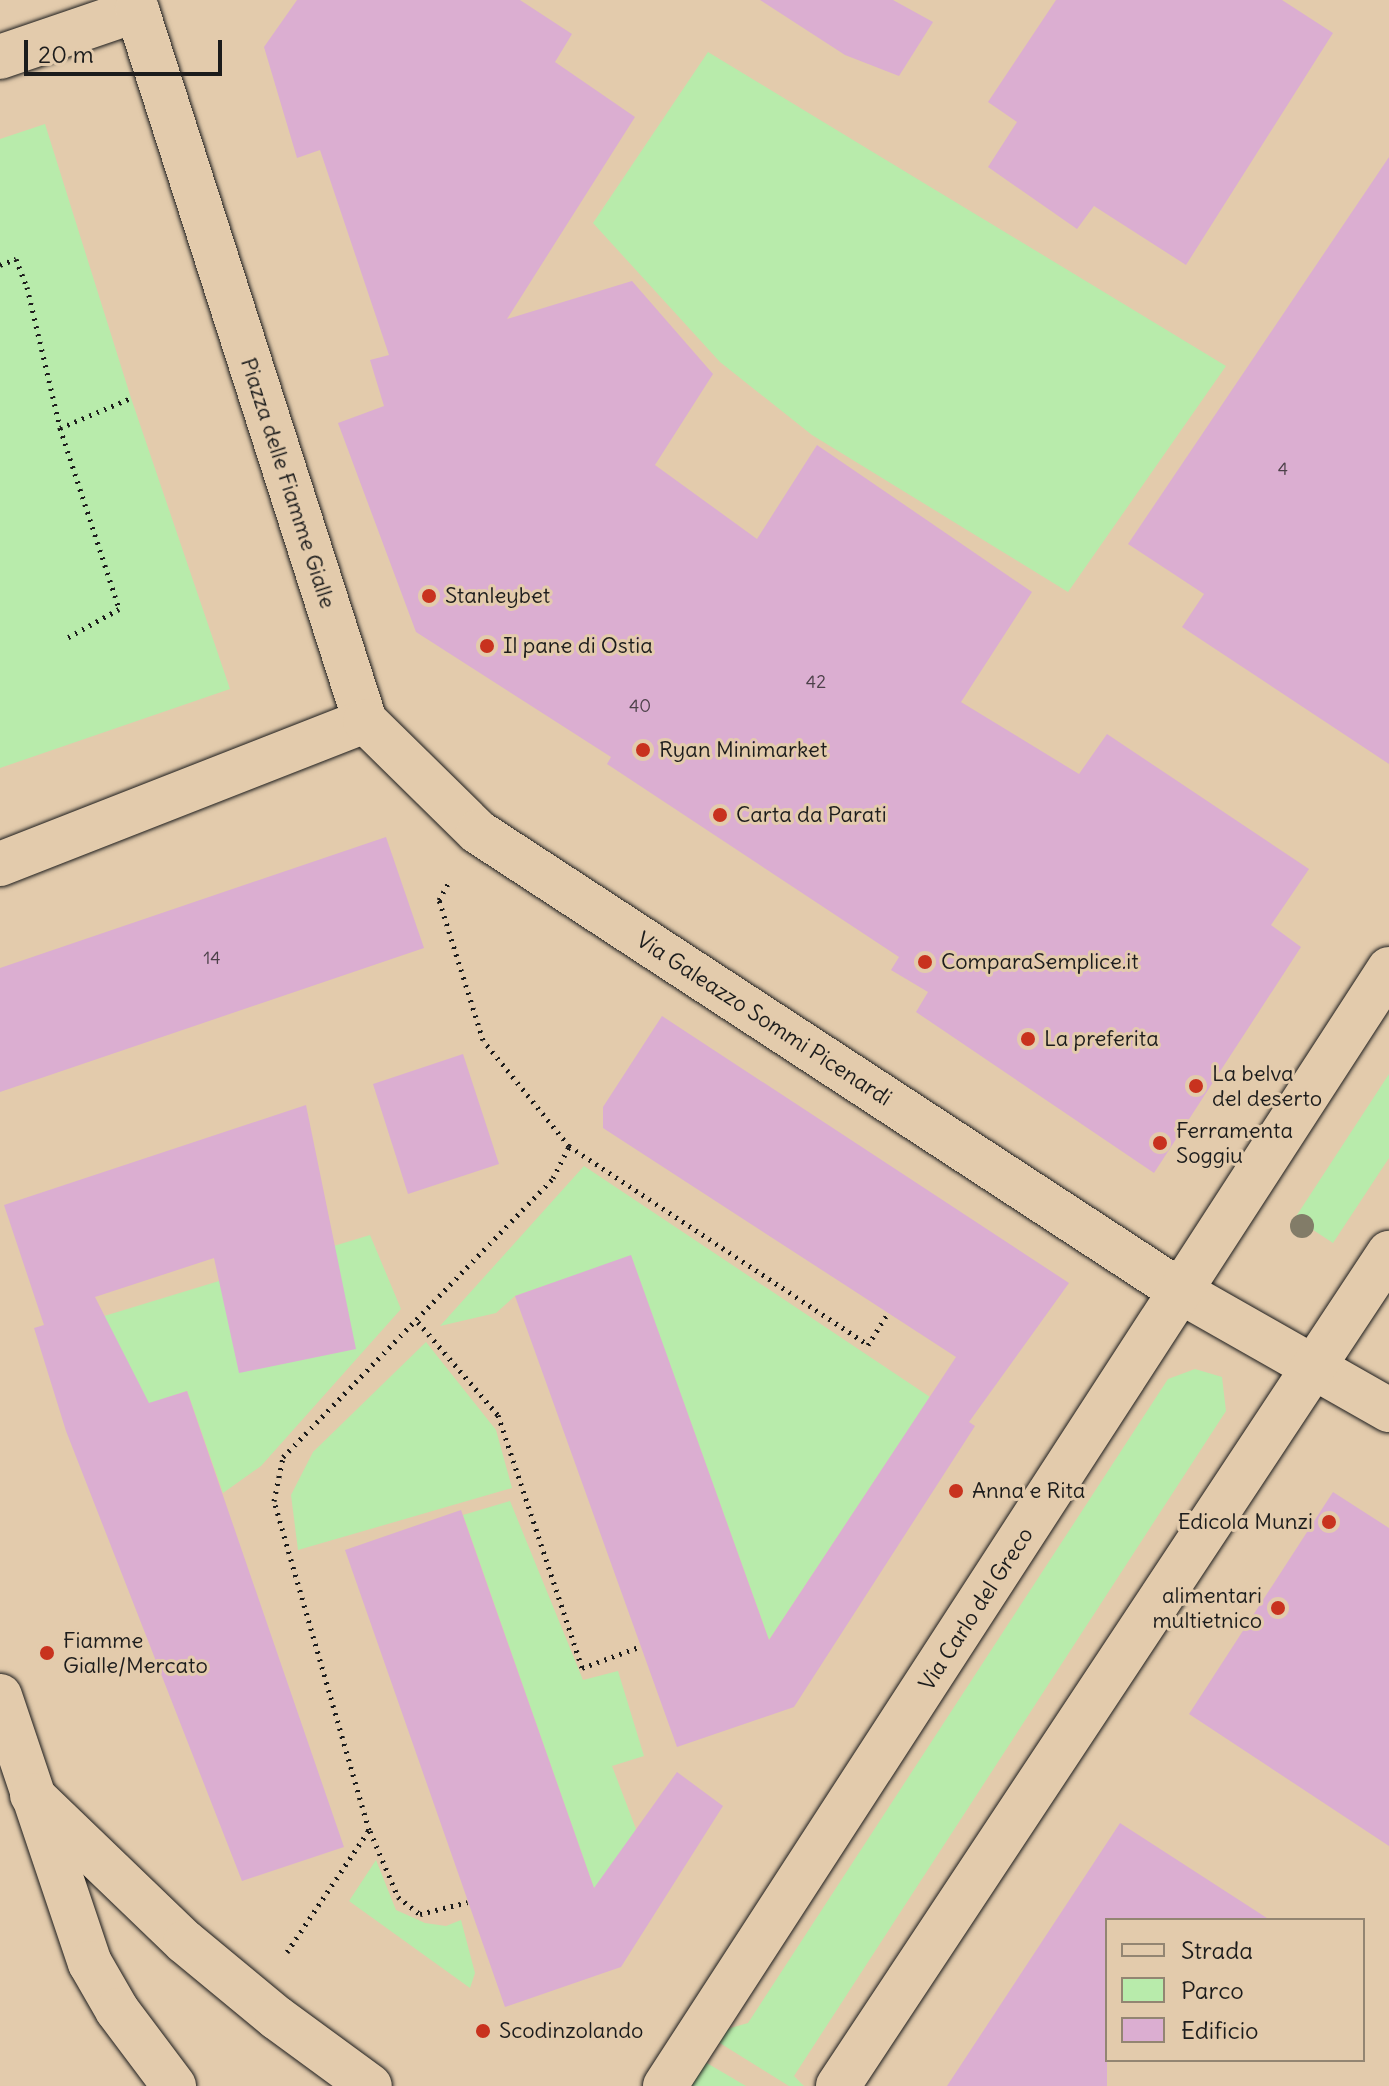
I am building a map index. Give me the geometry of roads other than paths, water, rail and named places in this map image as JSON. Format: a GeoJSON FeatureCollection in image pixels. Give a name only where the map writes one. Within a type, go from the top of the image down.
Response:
{"type":"FeatureCollection","features":[{"type":"Feature","properties":{"kind":"street","name":"Piazza delle Fiamme Gialle"},"geometry":{"type":"LineString","coordinates":[[0,57],[141,5],[365,721]]}},
{"type":"Feature","properties":{"kind":"street"},"geometry":{"type":"LineString","coordinates":[[0,864],[365,721]]}},
{"type":"Feature","properties":{"kind":"street","name":"Via Galeazzo Sommi Picenardi"},"geometry":{"type":"LineString","coordinates":[[365,721],[478,832],[1183,1293],[1311,1369],[1389,1410]]}},
{"type":"Feature","properties":{"kind":"street","name":"Via Carlo del Greco"},"geometry":{"type":"LineString","coordinates":[[665,2086],[1183,1293],[1389,969]]}},
{"type":"Feature","properties":{"kind":"street"},"geometry":{"type":"LineString","coordinates":[[838,2086],[1389,1253]]}},
{"type":"Feature","properties":{"kind":"street"},"geometry":{"type":"LineString","coordinates":[[0,1696],[90,1963],[174,2086]]}},
{"type":"Feature","properties":{"kind":"street"},"geometry":{"type":"LineString","coordinates":[[32,1795],[185,1942],[277,2018],[370,2086]]}},
{"type":"Feature","properties":{"kind":"place","name":"Stanleybet"},"geometry":{"type":"Point","coordinates":[429,596]}},
{"type":"Feature","properties":{"kind":"place","name":"Il pane di Ostia"},"geometry":{"type":"Point","coordinates":[487,646]}},
{"type":"Feature","properties":{"kind":"place","name":"Ryan Minimarket"},"geometry":{"type":"Point","coordinates":[643,750]}},
{"type":"Feature","properties":{"kind":"place","name":"Carta da Parati"},"geometry":{"type":"Point","coordinates":[720,815]}},
{"type":"Feature","properties":{"kind":"place","name":"ComparaSemplice.it"},"geometry":{"type":"Point","coordinates":[925,962]}},
{"type":"Feature","properties":{"kind":"place","name":"La preferita"},"geometry":{"type":"Point","coordinates":[1028,1039]}},
{"type":"Feature","properties":{"kind":"place","name":"La belva del deserto"},"geometry":{"type":"Point","coordinates":[1196,1086]}},
{"type":"Feature","properties":{"kind":"place","name":"Ferramenta Soggiu"},"geometry":{"type":"Point","coordinates":[1160,1143]}},
{"type":"Feature","properties":{"kind":"place","name":"Anna e Rita"},"geometry":{"type":"Point","coordinates":[956,1491]}},
{"type":"Feature","properties":{"kind":"place","name":"Edicola Munzi"},"geometry":{"type":"Point","coordinates":[1329,1522]}},
{"type":"Feature","properties":{"kind":"place","name":"alimentari multietnico"},"geometry":{"type":"Point","coordinates":[1278,1608]}},
{"type":"Feature","properties":{"kind":"place","name":"Fiamme Gialle/Mercato"},"geometry":{"type":"Point","coordinates":[47,1653]}},
{"type":"Feature","properties":{"kind":"place","name":"Scodinzolando"},"geometry":{"type":"Point","coordinates":[483,2031]}}]}
